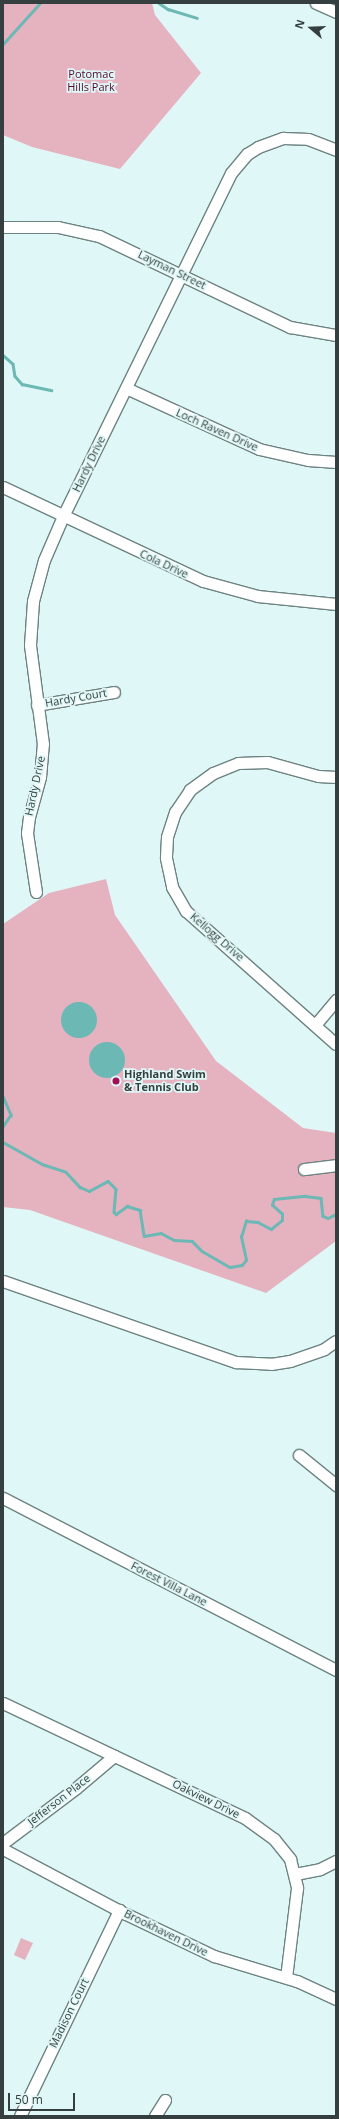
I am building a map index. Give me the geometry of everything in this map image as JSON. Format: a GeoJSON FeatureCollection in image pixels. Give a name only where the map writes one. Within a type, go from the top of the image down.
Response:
{"type":"FeatureCollection","features":[{"type":"Feature","properties":{"kind":"street"},"geometry":{"type":"LineString","coordinates":[[316,3],[336,12]]}},
{"type":"Feature","properties":{"kind":"street","name":"Hardy Drive"},"geometry":{"type":"LineString","coordinates":[[36,892],[27,833],[42,761],[42,727],[37,705],[30,645],[33,601],[44,560],[63,516],[231,173],[247,154],[271,141],[289,138],[308,140],[336,150]]}},
{"type":"Feature","properties":{"kind":"street","name":"Layman Street"},"geometry":{"type":"LineString","coordinates":[[3,227],[38,226],[79,231],[118,244],[290,327],[336,335]]}},
{"type":"Feature","properties":{"kind":"street","name":"Loch Raven Drive"},"geometry":{"type":"LineString","coordinates":[[126,388],[259,449],[296,458],[336,462]]}},
{"type":"Feature","properties":{"kind":"street","name":"Cola Drive"},"geometry":{"type":"LineString","coordinates":[[3,487],[175,570],[210,583],[281,600],[336,604]]}},
{"type":"Feature","properties":{"kind":"street","name":"Hardy Court"},"geometry":{"type":"LineString","coordinates":[[37,705],[114,692]]}},
{"type":"Feature","properties":{"kind":"street","name":"Kellogg Drive"},"geometry":{"type":"LineString","coordinates":[[336,777],[318,776],[267,762],[253,761],[226,767],[200,781],[182,800],[170,824],[166,843],[168,872],[172,887],[186,910],[336,1044]]}},
{"type":"Feature","properties":{"kind":"street"},"geometry":{"type":"LineString","coordinates":[[315,1025],[336,1000]]}},
{"type":"Feature","properties":{"kind":"street"},"geometry":{"type":"LineString","coordinates":[[304,1169],[336,1165]]}},
{"type":"Feature","properties":{"kind":"street"},"geometry":{"type":"LineString","coordinates":[[3,1281],[236,1362],[271,1364],[290,1361],[324,1349],[336,1341]]}},
{"type":"Feature","properties":{"kind":"street"},"geometry":{"type":"LineString","coordinates":[[299,1455],[336,1485]]}},
{"type":"Feature","properties":{"kind":"street","name":"Forest Villa Lane"},"geometry":{"type":"LineString","coordinates":[[3,1498],[336,1670]]}},
{"type":"Feature","properties":{"kind":"street","name":"Oakview Drive"},"geometry":{"type":"LineString","coordinates":[[3,1703],[262,1829],[284,1850],[295,1874],[297,1888],[286,1977]]}},
{"type":"Feature","properties":{"kind":"street","name":"Jefferson Place"},"geometry":{"type":"LineString","coordinates":[[3,1843],[76,1788],[114,1756]]}},
{"type":"Feature","properties":{"kind":"street","name":"Brookhaven Drive"},"geometry":{"type":"LineString","coordinates":[[3,1849],[34,1868],[214,1956],[286,1977],[336,1999]]}},
{"type":"Feature","properties":{"kind":"street"},"geometry":{"type":"LineString","coordinates":[[295,1874],[320,1869],[336,1861]]}},
{"type":"Feature","properties":{"kind":"street","name":"Madison Court"},"geometry":{"type":"LineString","coordinates":[[20,2116],[119,1910]]}},
{"type":"Feature","properties":{"kind":"street"},"geometry":{"type":"LineString","coordinates":[[155,2116],[165,2100]]}},
{"type":"Feature","properties":{"kind":"green space","name":"Potomac Hills Park"},"geometry":{"type":"Polygon","coordinates":[[[3,3],[152,3],[155,15],[201,73],[120,169],[32,147],[3,135],[3,3]]]}},
{"type":"Feature","properties":{"kind":"green space","name":"Highland Swim & Tennis Club"},"geometry":{"type":"Polygon","coordinates":[[[106,879],[115,915],[216,1061],[303,1128],[336,1133],[336,1241],[266,1293],[30,1210],[3,1207],[3,924],[49,893],[106,879]]]}},
{"type":"Feature","properties":{"kind":"green space"},"geometry":{"type":"Polygon","coordinates":[[[21,1938],[33,1943],[25,1960],[14,1955],[21,1938]]]}},
{"type":"Feature","properties":{"kind":"water"},"geometry":{"type":"Polygon","coordinates":[[[83,1002],[92,1007],[96,1013],[96,1027],[92,1033],[83,1038],[75,1038],[66,1033],[62,1027],[61,1016],[66,1007],[72,1003],[83,1002]]]}},
{"type":"Feature","properties":{"kind":"water"},"geometry":{"type":"Polygon","coordinates":[[[111,1042],[120,1047],[124,1053],[124,1067],[120,1073],[111,1078],[103,1078],[94,1073],[90,1067],[89,1056],[94,1047],[100,1043],[111,1042]]]}},
{"type":"Feature","properties":{"kind":"waterway"},"geometry":{"type":"LineString","coordinates":[[3,44],[40,3]]}},
{"type":"Feature","properties":{"kind":"waterway"},"geometry":{"type":"LineString","coordinates":[[159,3],[168,9],[197,18]]}},
{"type":"Feature","properties":{"kind":"waterway"},"geometry":{"type":"LineString","coordinates":[[3,355],[13,364],[15,376],[22,384],[51,390]]}},
{"type":"Feature","properties":{"kind":"waterway"},"geometry":{"type":"LineString","coordinates":[[3,1096],[11,1115],[3,1127]]}},
{"type":"Feature","properties":{"kind":"waterway"},"geometry":{"type":"LineString","coordinates":[[3,1142],[42,1164],[66,1172],[80,1187],[89,1191],[108,1181],[116,1189],[114,1212],[116,1214],[127,1206],[140,1210],[144,1236],[161,1233],[174,1240],[192,1241],[202,1251],[230,1267],[242,1265],[246,1260],[241,1237],[246,1221],[258,1222],[271,1229],[282,1220],[282,1214],[272,1205],[274,1199],[305,1196],[321,1198],[323,1216],[328,1218],[336,1214]]}},
{"type":"Feature","properties":{"kind":"place","name":"Highland Swim & Tennis Club"},"geometry":{"type":"Point","coordinates":[116,1081]}}]}
